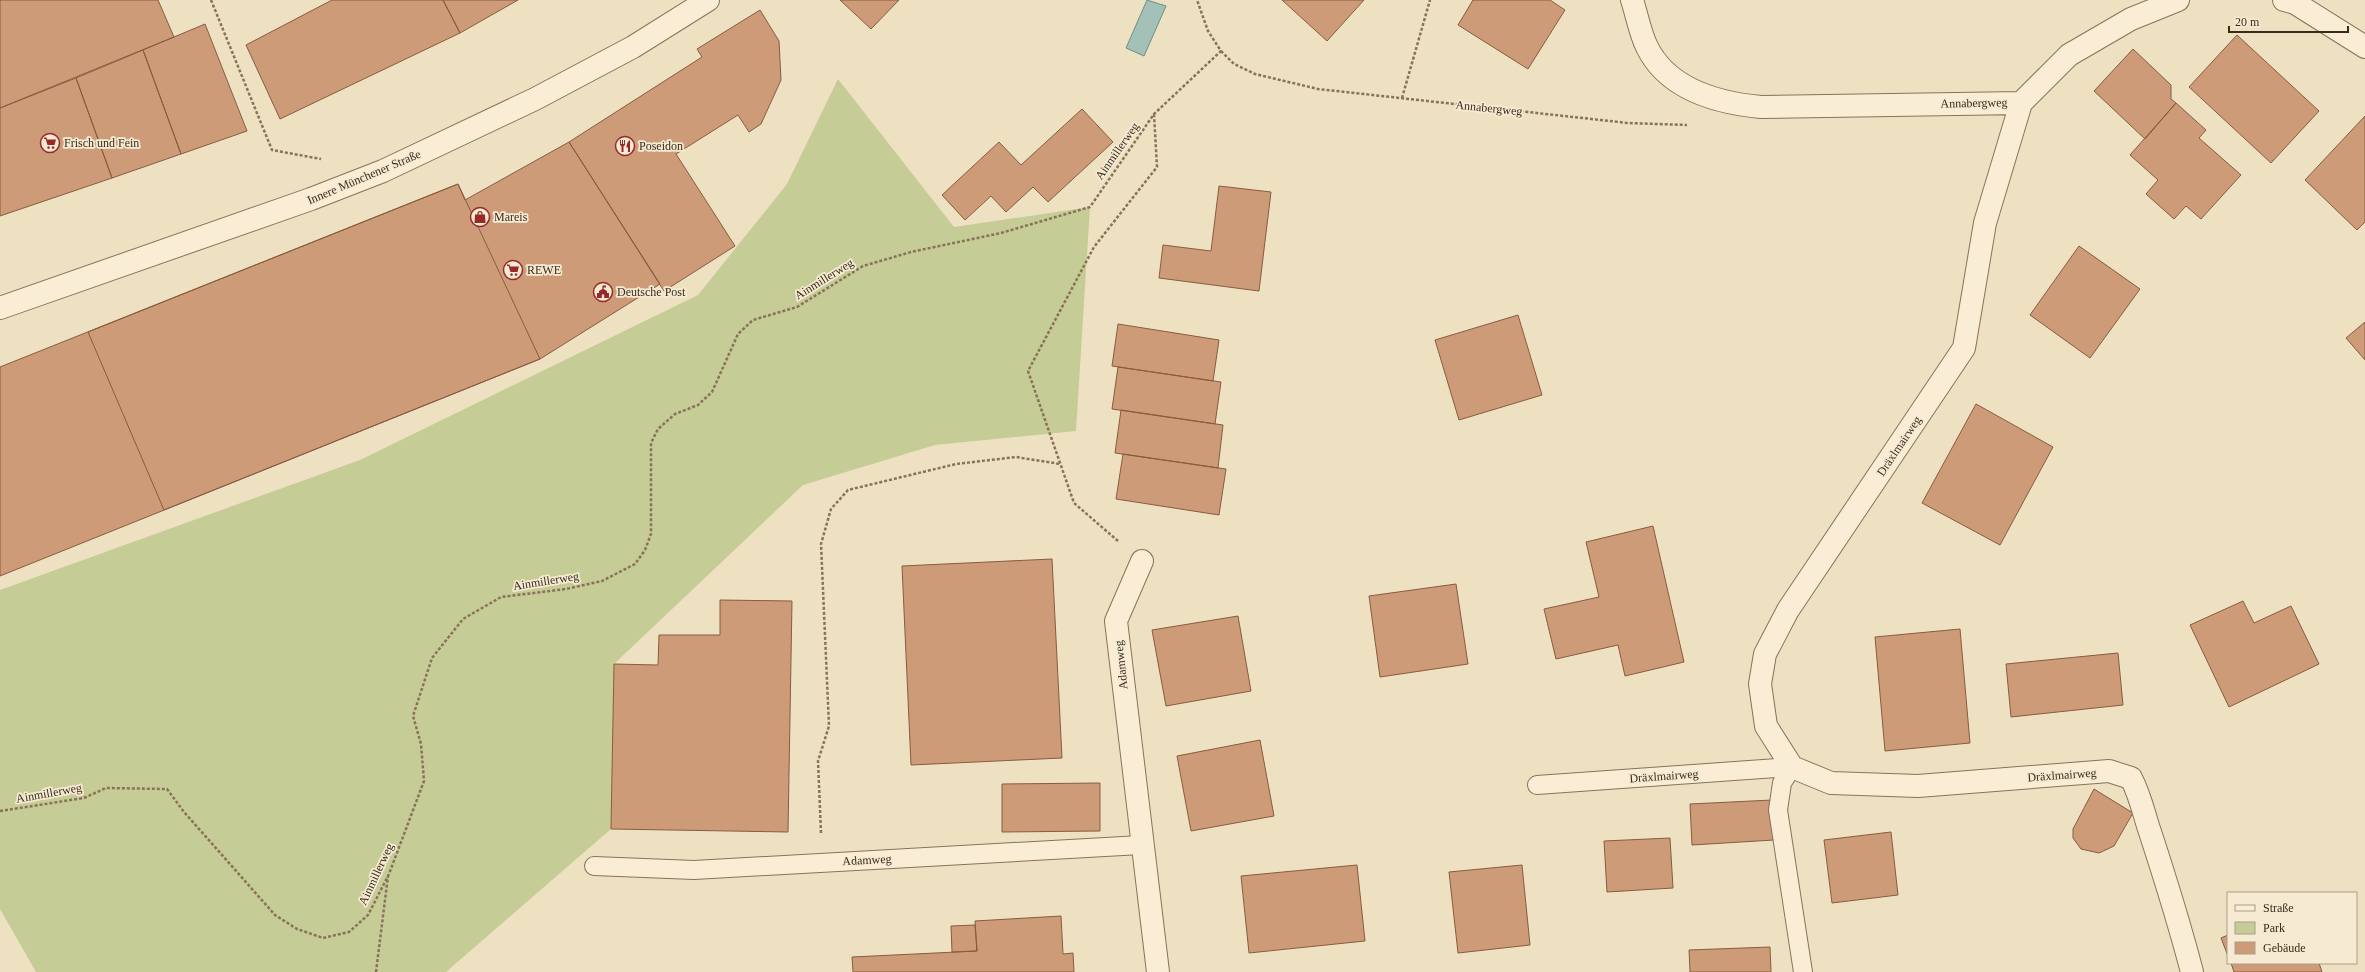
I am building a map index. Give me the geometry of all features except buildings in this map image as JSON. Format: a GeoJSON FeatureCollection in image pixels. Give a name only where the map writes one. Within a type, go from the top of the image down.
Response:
{"type":"FeatureCollection","features":[{"type":"Feature","properties":{"kind":"street","name":"Innere Münchener Straße"},"geometry":{"type":"LineString","coordinates":[[0,308],[311,199],[383,171],[536,99],[633,47],[708,0]]}},
{"type":"Feature","properties":{"kind":"street","name":"Annabergweg"},"geometry":{"type":"LineString","coordinates":[[1632,0],[1646,46],[1658,65],[1674,80],[1695,91],[1729,104],[1761,107],[2021,103],[2069,55],[2131,19],[2178,0]]}},
{"type":"Feature","properties":{"kind":"street"},"geometry":{"type":"LineString","coordinates":[[2284,0],[2296,3],[2365,47]]}},
{"type":"Feature","properties":{"kind":"street","name":"Dräxlmairweg"},"geometry":{"type":"LineString","coordinates":[[2021,103],[1985,223],[1964,348],[1788,610],[1764,654],[1760,684],[1766,726],[1792,767],[1831,783],[1918,786],[2109,771],[2131,778],[2140,795],[2150,833],[2173,899],[2192,972]]}},
{"type":"Feature","properties":{"kind":"street","name":"Adamweg"},"geometry":{"type":"LineString","coordinates":[[1142,561],[1116,621],[1141,845],[1158,972]]}},
{"type":"Feature","properties":{"kind":"lane","name":"Dräxlmairweg"},"geometry":{"type":"LineString","coordinates":[[1536,785],[1792,767]]}},
{"type":"Feature","properties":{"kind":"lane"},"geometry":{"type":"LineString","coordinates":[[1792,767],[1782,783],[1778,810],[1803,972]]}},
{"type":"Feature","properties":{"kind":"lane","name":"Adamweg"},"geometry":{"type":"LineString","coordinates":[[594,866],[694,870],[1141,845]]}},
{"type":"Feature","properties":{"kind":"path"},"geometry":{"type":"LineString","coordinates":[[211,0],[272,150],[324,159]]}},
{"type":"Feature","properties":{"kind":"path","name":"Annabergweg"},"geometry":{"type":"LineString","coordinates":[[1197,0],[1208,31],[1221,51],[1234,64],[1255,74],[1318,89],[1628,123],[1688,125]]}},
{"type":"Feature","properties":{"kind":"path"},"geometry":{"type":"LineString","coordinates":[[1402,98],[1430,0]]}},
{"type":"Feature","properties":{"kind":"path"},"geometry":{"type":"LineString","coordinates":[[1142,561],[1074,503],[1028,371],[1094,246],[1157,167],[1154,114],[1221,51]]}},
{"type":"Feature","properties":{"kind":"path","name":"Ainmillerweg"},"geometry":{"type":"LineString","coordinates":[[0,811],[84,798],[106,788],[167,788],[184,812],[276,915],[296,929],[323,938],[349,932],[368,915],[389,874],[424,781],[422,744],[413,716],[432,658],[463,619],[501,597],[566,589],[602,581],[635,564],[645,550],[651,534],[651,443],[658,429],[675,414],[698,405],[712,392],[738,334],[753,320],[797,307],[863,266],[911,252],[1001,233],[1090,207],[1154,114]]}},
{"type":"Feature","properties":{"kind":"path"},"geometry":{"type":"LineString","coordinates":[[822,863],[818,762],[829,726],[821,544],[831,509],[848,490],[956,464],[1016,457],[1060,464]]}},
{"type":"Feature","properties":{"kind":"path"},"geometry":{"type":"LineString","coordinates":[[376,972],[389,874]]}},
{"type":"Feature","properties":{"kind":"green space"},"geometry":{"type":"Polygon","coordinates":[[[838,79],[954,227],[1090,207],[1076,431],[935,445],[803,485],[614,664],[611,829],[446,972],[36,972],[0,909],[0,590],[360,460],[698,295],[787,184],[838,79]]]}},
{"type":"Feature","properties":{"kind":"water"},"geometry":{"type":"Polygon","coordinates":[[[1147,0],[1166,6],[1144,56],[1126,48],[1147,0]]]}},
{"type":"Feature","properties":{"kind":"place","name":"Frisch und Fein"},"geometry":{"type":"Point","coordinates":[50,143]}},
{"type":"Feature","properties":{"kind":"place","name":"Poseidon"},"geometry":{"type":"Point","coordinates":[625,146]}},
{"type":"Feature","properties":{"kind":"place","name":"Mareis"},"geometry":{"type":"Point","coordinates":[480,217]}},
{"type":"Feature","properties":{"kind":"place","name":"REWE"},"geometry":{"type":"Point","coordinates":[513,270]}},
{"type":"Feature","properties":{"kind":"place","name":"Deutsche Post"},"geometry":{"type":"Point","coordinates":[603,292]}}]}
